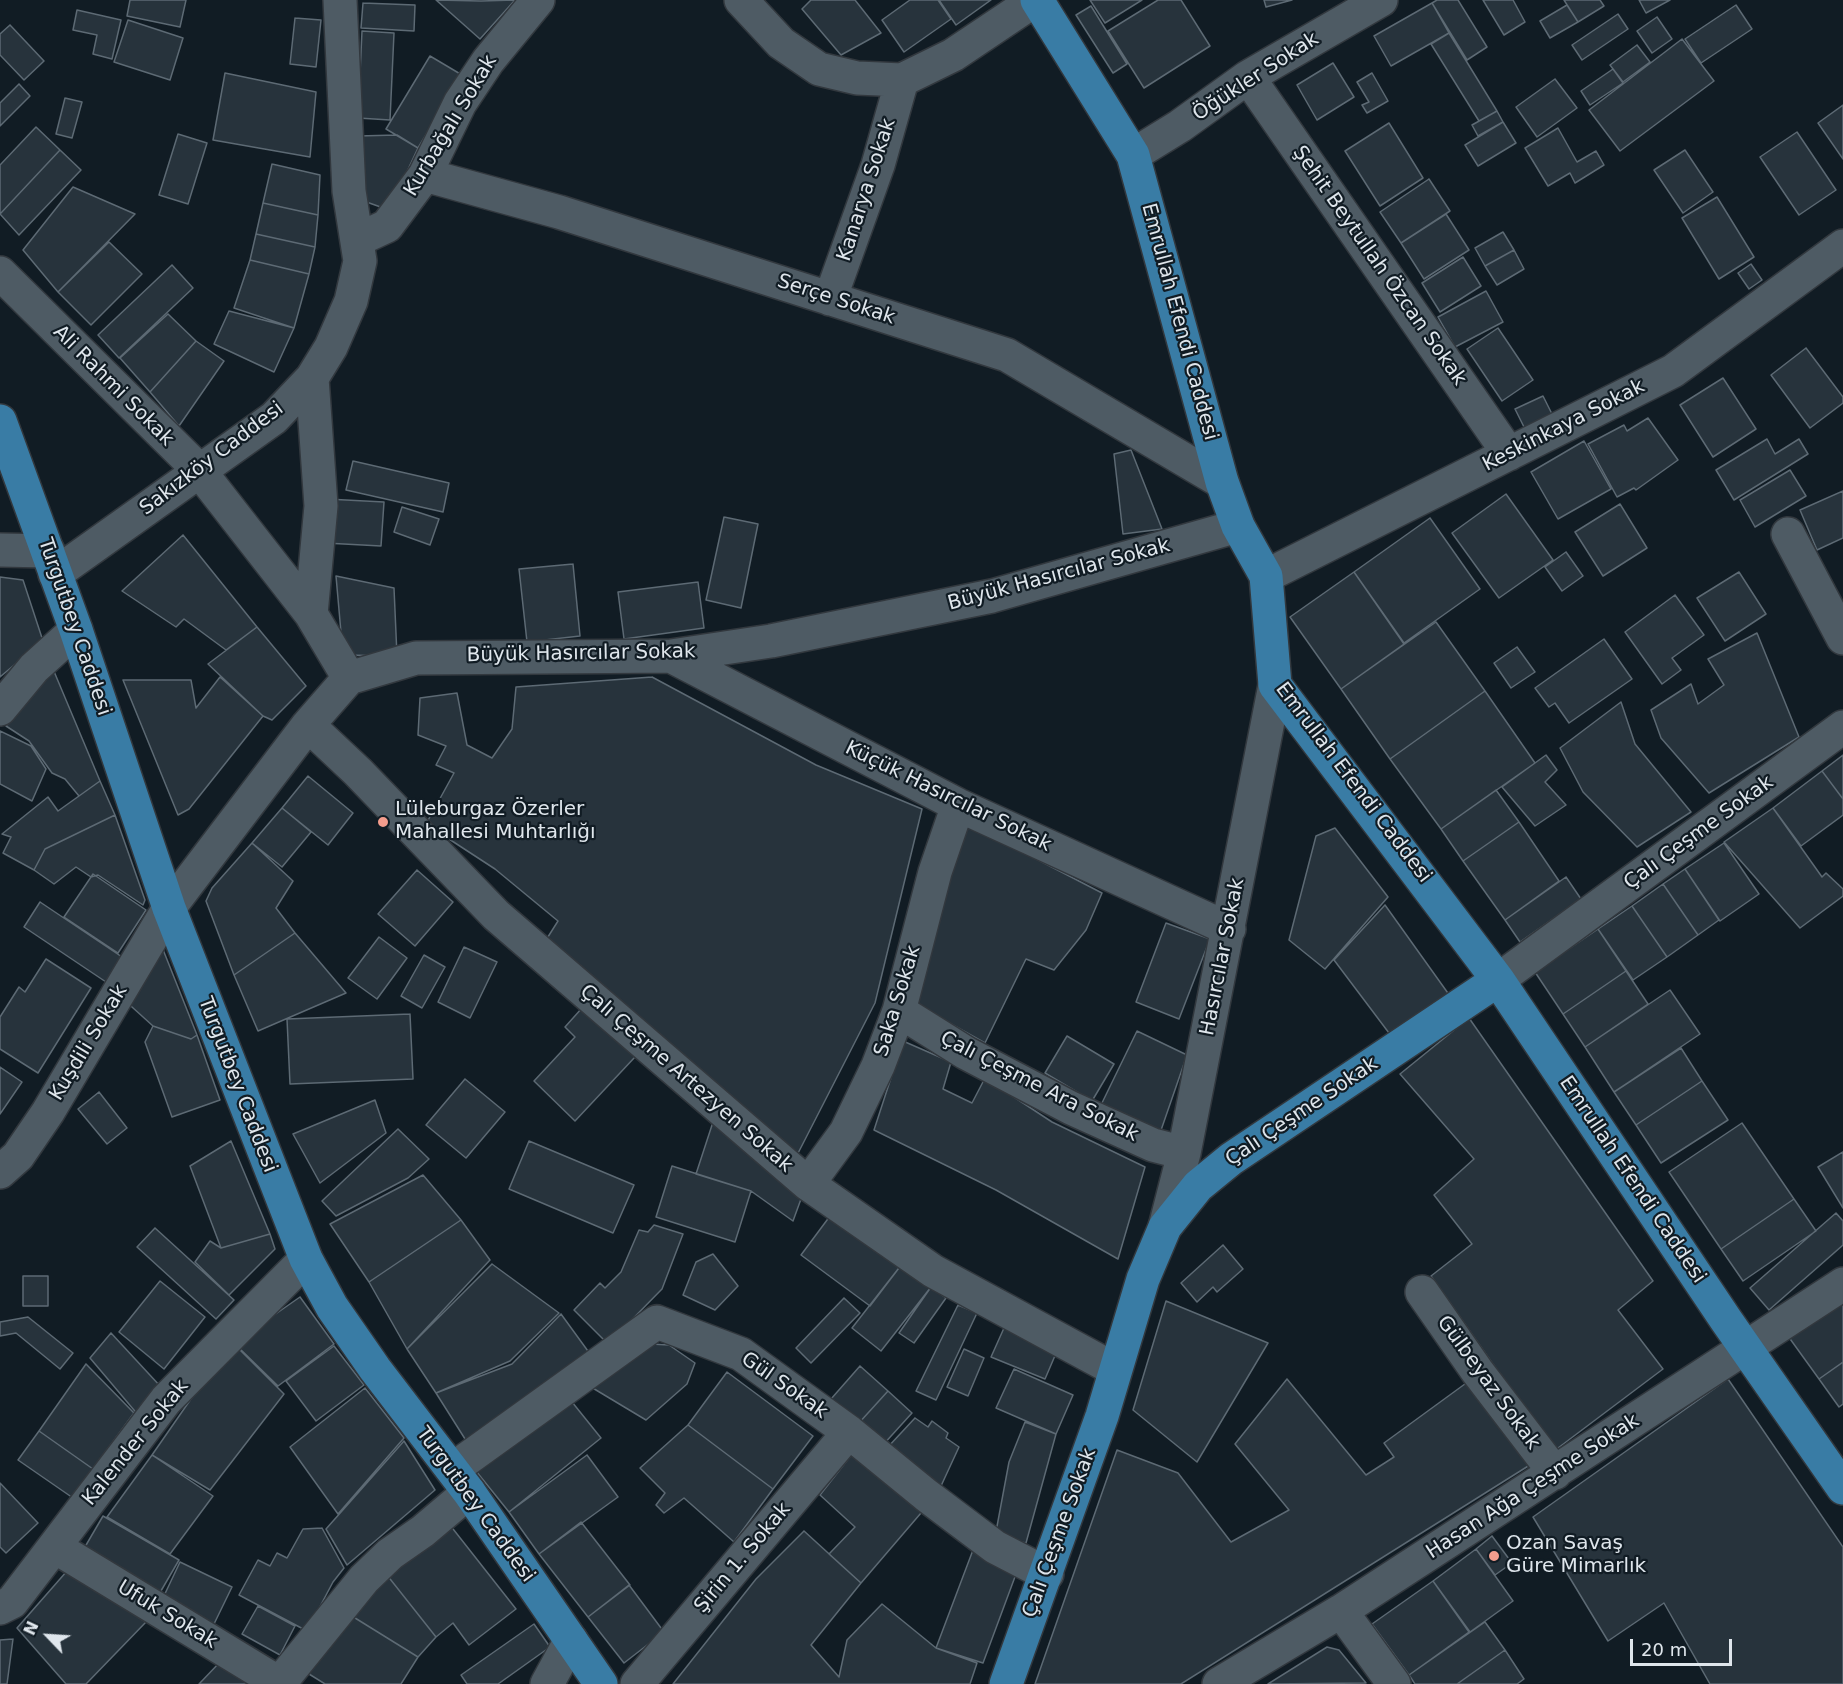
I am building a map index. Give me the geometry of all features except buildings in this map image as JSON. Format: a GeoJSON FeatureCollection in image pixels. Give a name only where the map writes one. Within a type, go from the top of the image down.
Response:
{"type":"FeatureCollection","features":[{"type":"Feature","properties":{"kind":"main road","name":"Emrullah Efendi Caddesi"},"geometry":{"type":"LineString","coordinates":[[1036,0],[1133,156],[1222,482],[1238,526],[1266,576],[1275,686],[1498,980],[1746,1349],[1843,1488]]}},
{"type":"Feature","properties":{"kind":"main road","name":"Turgutbey Caddesi"},"geometry":{"type":"LineString","coordinates":[[0,421],[76,630],[169,908],[306,1259],[332,1307],[375,1369],[461,1481],[601,1684]]}},
{"type":"Feature","properties":{"kind":"main road","name":"Çalı Çeşme Sokak"},"geometry":{"type":"LineString","coordinates":[[1006,1684],[1102,1416],[1114,1369],[1143,1279],[1165,1227],[1198,1186],[1231,1159],[1498,980]]}},
{"type":"Feature","properties":{"kind":"street","name":"Sakızköy Caddesi"},"geometry":{"type":"LineString","coordinates":[[51,563],[198,470],[273,418],[312,378],[331,347],[351,301],[360,261],[349,191],[340,0]]}},
{"type":"Feature","properties":{"kind":"street","name":"Kurbağalı Sokak"},"geometry":{"type":"LineString","coordinates":[[357,240],[387,226],[425,175],[460,103],[488,61],[538,0]]}},
{"type":"Feature","properties":{"kind":"street"},"geometry":{"type":"LineString","coordinates":[[741,0],[781,44],[819,69],[857,78],[902,80],[953,55],[1036,0]]}},
{"type":"Feature","properties":{"kind":"street","name":"Öğükler Sokak"},"geometry":{"type":"LineString","coordinates":[[1133,156],[1248,77],[1381,0]]}},
{"type":"Feature","properties":{"kind":"street","name":"Şehit Beytullah Özcan Sokak"},"geometry":{"type":"LineString","coordinates":[[1248,77],[1509,454]]}},
{"type":"Feature","properties":{"kind":"street","name":"Kanarya Sokak"},"geometry":{"type":"LineString","coordinates":[[830,299],[878,165],[902,80]]}},
{"type":"Feature","properties":{"kind":"street","name":"Serçe Sokak"},"geometry":{"type":"LineString","coordinates":[[425,175],[559,212],[1007,355],[1222,482]]}},
{"type":"Feature","properties":{"kind":"street","name":"Keskinkaya Sokak"},"geometry":{"type":"LineString","coordinates":[[1266,576],[1673,371],[1843,246]]}},
{"type":"Feature","properties":{"kind":"street","name":"Ali Rahmi Sokak"},"geometry":{"type":"LineString","coordinates":[[0,273],[198,470],[311,614],[349,678]]}},
{"type":"Feature","properties":{"kind":"street"},"geometry":{"type":"LineString","coordinates":[[311,614],[321,506],[312,378]]}},
{"type":"Feature","properties":{"kind":"street","name":"Büyük Hasırcılar Sokak"},"geometry":{"type":"LineString","coordinates":[[349,678],[416,658],[671,656],[771,641],[992,596],[1238,526]]}},
{"type":"Feature","properties":{"kind":"street"},"geometry":{"type":"LineString","coordinates":[[1788,534],[1843,638]]}},
{"type":"Feature","properties":{"kind":"street"},"geometry":{"type":"LineString","coordinates":[[0,550],[51,563]]}},
{"type":"Feature","properties":{"kind":"street"},"geometry":{"type":"LineString","coordinates":[[0,709],[34,668],[76,630]]}},
{"type":"Feature","properties":{"kind":"street","name":"Küçük Hasırcılar Sokak"},"geometry":{"type":"LineString","coordinates":[[671,656],[958,805],[1229,929]]}},
{"type":"Feature","properties":{"kind":"street"},"geometry":{"type":"LineString","coordinates":[[169,908],[308,725],[349,678]]}},
{"type":"Feature","properties":{"kind":"street","name":"Hasırcılar Sokak"},"geometry":{"type":"LineString","coordinates":[[1165,1227],[1184,1153],[1275,686]]}},
{"type":"Feature","properties":{"kind":"street","name":"Çalı Çeşme Artezyen Sokak"},"geometry":{"type":"LineString","coordinates":[[308,725],[358,772],[496,915],[808,1184],[933,1271],[1114,1369]]}},
{"type":"Feature","properties":{"kind":"street","name":"Çalı Çeşme Sokak"},"geometry":{"type":"LineString","coordinates":[[1498,980],[1843,727]]}},
{"type":"Feature","properties":{"kind":"street","name":"Saka Sokak"},"geometry":{"type":"LineString","coordinates":[[808,1184],[846,1132],[878,1066],[899,1011],[935,872],[958,805]]}},
{"type":"Feature","properties":{"kind":"street","name":"Kuşdili Sokak"},"geometry":{"type":"LineString","coordinates":[[0,1172],[18,1156],[48,1112],[169,908]]}},
{"type":"Feature","properties":{"kind":"street","name":"Çalı Çeşme Ara Sokak"},"geometry":{"type":"LineString","coordinates":[[899,1011],[966,1053],[1071,1108],[1154,1144],[1184,1153]]}},
{"type":"Feature","properties":{"kind":"street","name":"Kalender Sokak"},"geometry":{"type":"LineString","coordinates":[[0,1608],[12,1602],[166,1400],[306,1259]]}},
{"type":"Feature","properties":{"kind":"street","name":"Hasan Ağa Çeşme Sokak"},"geometry":{"type":"LineString","coordinates":[[1219,1684],[1341,1611],[1843,1284]]}},
{"type":"Feature","properties":{"kind":"street","name":"Gülbeyaz Sokak"},"geometry":{"type":"LineString","coordinates":[[1422,1292],[1477,1371],[1555,1473]]}},
{"type":"Feature","properties":{"kind":"street","name":"Gül Sokak"},"geometry":{"type":"LineString","coordinates":[[279,1684],[364,1579],[390,1554],[423,1531],[461,1481],[657,1322],[741,1354],[849,1432],[926,1495],[995,1547],[1047,1574]]}},
{"type":"Feature","properties":{"kind":"street","name":"Şirin 1. Sokak"},"geometry":{"type":"LineString","coordinates":[[637,1684],[849,1432]]}},
{"type":"Feature","properties":{"kind":"street","name":"Ufuk Sokak"},"geometry":{"type":"LineString","coordinates":[[55,1547],[279,1684]]}},
{"type":"Feature","properties":{"kind":"street"},"geometry":{"type":"LineString","coordinates":[[1341,1611],[1394,1684]]}},
{"type":"Feature","properties":{"kind":"street"},"geometry":{"type":"LineString","coordinates":[[547,1684],[571,1640]]}},
{"type":"Feature","properties":{"kind":"place","name":"Lüleburgaz Özerler Mahallesi Muhtarlığı"},"geometry":{"type":"Point","coordinates":[383,822]}},
{"type":"Feature","properties":{"kind":"place","name":"Ozan Savaş Güre Mimarlık"},"geometry":{"type":"Point","coordinates":[1494,1556]}}]}
